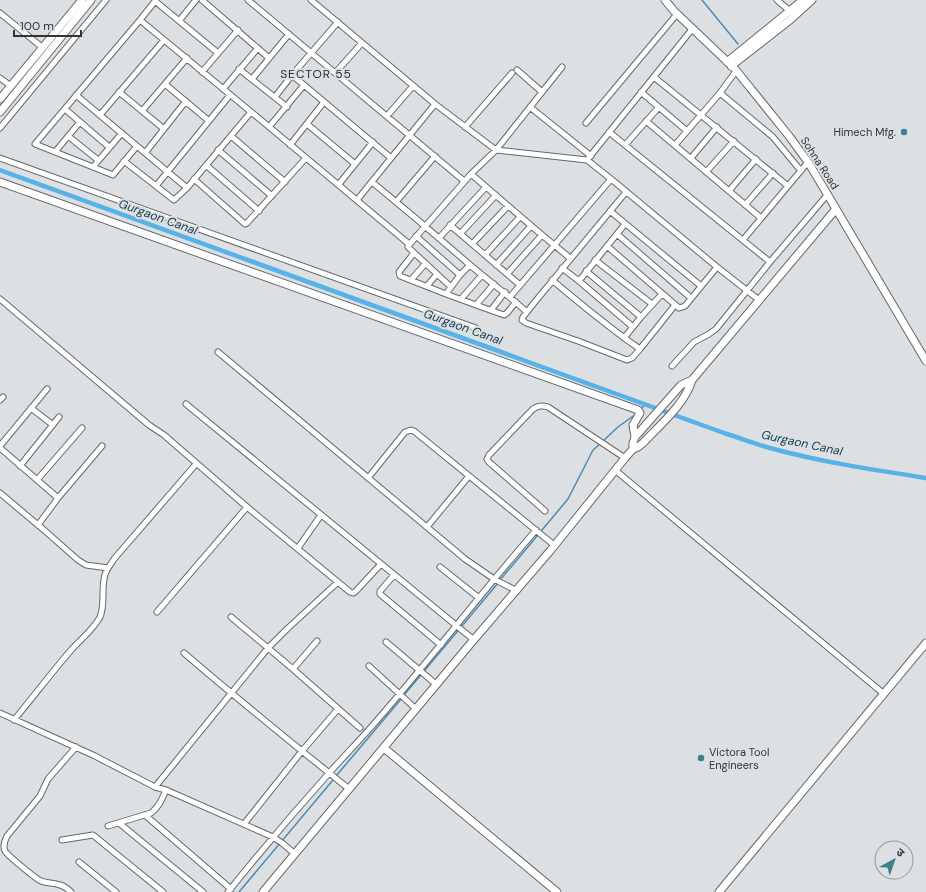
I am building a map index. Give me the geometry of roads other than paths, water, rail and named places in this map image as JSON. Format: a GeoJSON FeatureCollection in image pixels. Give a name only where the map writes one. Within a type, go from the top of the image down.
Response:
{"type":"FeatureCollection","features":[{"type":"Feature","properties":{"kind":"street"},"geometry":{"type":"LineString","coordinates":[[0,99],[82,0]]}},
{"type":"Feature","properties":{"kind":"street"},"geometry":{"type":"LineString","coordinates":[[0,112],[91,0]]}},
{"type":"Feature","properties":{"kind":"street"},"geometry":{"type":"LineString","coordinates":[[0,128],[106,0]]}},
{"type":"Feature","properties":{"kind":"street"},"geometry":{"type":"LineString","coordinates":[[179,21],[196,0]]}},
{"type":"Feature","properties":{"kind":"street"},"geometry":{"type":"LineString","coordinates":[[202,0],[269,58]]}},
{"type":"Feature","properties":{"kind":"street"},"geometry":{"type":"LineString","coordinates":[[248,0],[464,181]]}},
{"type":"Feature","properties":{"kind":"street"},"geometry":{"type":"LineString","coordinates":[[311,0],[435,104],[496,150],[589,158]]}},
{"type":"Feature","properties":{"kind":"street","name":"Sohna Road"},"geometry":{"type":"LineString","coordinates":[[665,0],[677,14],[732,66],[785,131],[808,162],[926,361]]}},
{"type":"Feature","properties":{"kind":"street"},"geometry":{"type":"LineString","coordinates":[[777,0],[790,11]]}},
{"type":"Feature","properties":{"kind":"street"},"geometry":{"type":"LineString","coordinates":[[675,145],[720,93],[732,66],[740,55],[803,0]]}},
{"type":"Feature","properties":{"kind":"street"},"geometry":{"type":"LineString","coordinates":[[740,55],[790,20],[812,0]]}},
{"type":"Feature","properties":{"kind":"street"},"geometry":{"type":"LineString","coordinates":[[137,146],[113,175],[35,144],[155,1],[218,53]]}},
{"type":"Feature","properties":{"kind":"street"},"geometry":{"type":"LineString","coordinates":[[0,13],[43,48]]}},
{"type":"Feature","properties":{"kind":"street"},"geometry":{"type":"LineString","coordinates":[[586,123],[677,14]]}},
{"type":"Feature","properties":{"kind":"street"},"geometry":{"type":"LineString","coordinates":[[140,20],[269,128],[339,184],[409,244],[408,247],[451,287]]}},
{"type":"Feature","properties":{"kind":"street"},"geometry":{"type":"LineString","coordinates":[[275,97],[338,22]]}},
{"type":"Feature","properties":{"kind":"street"},"geometry":{"type":"LineString","coordinates":[[589,158],[693,28]]}},
{"type":"Feature","properties":{"kind":"street"},"geometry":{"type":"LineString","coordinates":[[202,72],[238,30]]}},
{"type":"Feature","properties":{"kind":"street"},"geometry":{"type":"LineString","coordinates":[[252,79],[289,34]]}},
{"type":"Feature","properties":{"kind":"street"},"geometry":{"type":"LineString","coordinates":[[100,115],[164,40]]}},
{"type":"Feature","properties":{"kind":"street"},"geometry":{"type":"LineString","coordinates":[[335,73],[362,43]]}},
{"type":"Feature","properties":{"kind":"street"},"geometry":{"type":"LineString","coordinates":[[223,89],[258,48]]}},
{"type":"Feature","properties":{"kind":"street"},"geometry":{"type":"LineString","coordinates":[[142,111],[187,58]]}},
{"type":"Feature","properties":{"kind":"street"},"geometry":{"type":"LineString","coordinates":[[409,244],[464,181],[496,150],[562,67]]}},
{"type":"Feature","properties":{"kind":"street"},"geometry":{"type":"LineString","coordinates":[[240,69],[286,107]]}},
{"type":"Feature","properties":{"kind":"street"},"geometry":{"type":"LineString","coordinates":[[517,70],[542,92]]}},
{"type":"Feature","properties":{"kind":"street"},"geometry":{"type":"LineString","coordinates":[[465,127],[512,72]]}},
{"type":"Feature","properties":{"kind":"street"},"geometry":{"type":"LineString","coordinates":[[292,75],[391,158]]}},
{"type":"Feature","properties":{"kind":"street"},"geometry":{"type":"LineString","coordinates":[[654,77],[788,186]]}},
{"type":"Feature","properties":{"kind":"street"},"geometry":{"type":"LineString","coordinates":[[0,78],[11,86]]}},
{"type":"Feature","properties":{"kind":"street"},"geometry":{"type":"LineString","coordinates":[[165,84],[209,121]]}},
{"type":"Feature","properties":{"kind":"street"},"geometry":{"type":"LineString","coordinates":[[269,128],[304,85]]}},
{"type":"Feature","properties":{"kind":"street"},"geometry":{"type":"LineString","coordinates":[[387,116],[413,86]]}},
{"type":"Feature","properties":{"kind":"street"},"geometry":{"type":"LineString","coordinates":[[119,92],[164,129]]}},
{"type":"Feature","properties":{"kind":"street"},"geometry":{"type":"LineString","coordinates":[[641,92],[687,131]]}},
{"type":"Feature","properties":{"kind":"street"},"geometry":{"type":"LineString","coordinates":[[720,93],[772,136],[801,171]]}},
{"type":"Feature","properties":{"kind":"street"},"geometry":{"type":"LineString","coordinates":[[76,95],[187,188]]}},
{"type":"Feature","properties":{"kind":"street"},"geometry":{"type":"LineString","coordinates":[[156,186],[230,95]]}},
{"type":"Feature","properties":{"kind":"street"},"geometry":{"type":"LineString","coordinates":[[145,153],[186,101]]}},
{"type":"Feature","properties":{"kind":"street"},"geometry":{"type":"LineString","coordinates":[[290,144],[324,102]]}},
{"type":"Feature","properties":{"kind":"street"},"geometry":{"type":"LineString","coordinates":[[357,200],[435,104]]}},
{"type":"Feature","properties":{"kind":"street"},"geometry":{"type":"LineString","coordinates":[[530,107],[626,192],[759,300]]}},
{"type":"Feature","properties":{"kind":"street"},"geometry":{"type":"LineString","coordinates":[[625,145],[659,107]]}},
{"type":"Feature","properties":{"kind":"street"},"geometry":{"type":"LineString","coordinates":[[64,109],[109,148]]}},
{"type":"Feature","properties":{"kind":"street"},"geometry":{"type":"LineString","coordinates":[[124,161],[174,200],[187,188],[251,112]]}},
{"type":"Feature","properties":{"kind":"street"},"geometry":{"type":"LineString","coordinates":[[646,121],[761,218]]}},
{"type":"Feature","properties":{"kind":"street"},"geometry":{"type":"LineString","coordinates":[[55,152],[80,122]]}},
{"type":"Feature","properties":{"kind":"street"},"geometry":{"type":"LineString","coordinates":[[307,124],[354,164]]}},
{"type":"Feature","properties":{"kind":"street"},"geometry":{"type":"LineString","coordinates":[[691,158],[717,127]]}},
{"type":"Feature","properties":{"kind":"street"},"geometry":{"type":"LineString","coordinates":[[609,132],[770,262]]}},
{"type":"Feature","properties":{"kind":"street"},"geometry":{"type":"LineString","coordinates":[[93,167],[122,133]]}},
{"type":"Feature","properties":{"kind":"street"},"geometry":{"type":"LineString","coordinates":[[68,136],[98,160]]}},
{"type":"Feature","properties":{"kind":"street"},"geometry":{"type":"LineString","coordinates":[[231,136],[285,182]]}},
{"type":"Feature","properties":{"kind":"street"},"geometry":{"type":"LineString","coordinates":[[706,172],[734,141]]}},
{"type":"Feature","properties":{"kind":"street"},"geometry":{"type":"LineString","coordinates":[[339,184],[373,142]]}},
{"type":"Feature","properties":{"kind":"street"},"geometry":{"type":"LineString","coordinates":[[218,150],[272,196]]}},
{"type":"Feature","properties":{"kind":"street"},"geometry":{"type":"LineString","coordinates":[[396,202],[435,156]]}},
{"type":"Feature","properties":{"kind":"street"},"geometry":{"type":"LineString","coordinates":[[0,158],[476,328]]}},
{"type":"Feature","properties":{"kind":"street"},"geometry":{"type":"LineString","coordinates":[[194,179],[245,224],[259,211],[306,158]]}},
{"type":"Feature","properties":{"kind":"street"},"geometry":{"type":"LineString","coordinates":[[729,191],[756,159]]}},
{"type":"Feature","properties":{"kind":"street"},"geometry":{"type":"LineString","coordinates":[[743,240],[808,162]]}},
{"type":"Feature","properties":{"kind":"street"},"geometry":{"type":"LineString","coordinates":[[206,165],[259,211]]}},
{"type":"Feature","properties":{"kind":"street"},"geometry":{"type":"LineString","coordinates":[[745,205],[773,173]]}},
{"type":"Feature","properties":{"kind":"street"},"geometry":{"type":"LineString","coordinates":[[471,174],[570,258]]}},
{"type":"Feature","properties":{"kind":"street"},"geometry":{"type":"LineString","coordinates":[[510,297],[611,178]]}},
{"type":"Feature","properties":{"kind":"street"},"geometry":{"type":"LineString","coordinates":[[0,182],[639,411],[639,415],[633,425],[633,449]]}},
{"type":"Feature","properties":{"kind":"street"},"geometry":{"type":"LineString","coordinates":[[372,182],[527,312]]}},
{"type":"Feature","properties":{"kind":"street"},"geometry":{"type":"LineString","coordinates":[[439,238],[486,187]]}},
{"type":"Feature","properties":{"kind":"street"},"geometry":{"type":"LineString","coordinates":[[626,192],[570,258],[522,319],[526,323],[578,341],[625,360],[630,360],[675,305]]}},
{"type":"Feature","properties":{"kind":"street"},"geometry":{"type":"LineString","coordinates":[[672,366],[694,342],[712,333],[716,329],[770,262],[828,194]]}},
{"type":"Feature","properties":{"kind":"street"},"geometry":{"type":"LineString","coordinates":[[460,234],[496,196]]}},
{"type":"Feature","properties":{"kind":"street"},"geometry":{"type":"LineString","coordinates":[[472,244],[508,206]]}},
{"type":"Feature","properties":{"kind":"street"},"geometry":{"type":"LineString","coordinates":[[263,892],[554,546],[625,458],[633,449],[640,446],[677,406],[688,391],[692,380],[836,209]]}},
{"type":"Feature","properties":{"kind":"street"},"geometry":{"type":"LineString","coordinates":[[610,211],[701,286]]}},
{"type":"Feature","properties":{"kind":"street"},"geometry":{"type":"LineString","coordinates":[[485,255],[520,216]]}},
{"type":"Feature","properties":{"kind":"street"},"geometry":{"type":"LineString","coordinates":[[579,281],[625,224]]}},
{"type":"Feature","properties":{"kind":"street"},"geometry":{"type":"LineString","coordinates":[[450,225],[520,285]]}},
{"type":"Feature","properties":{"kind":"street"},"geometry":{"type":"LineString","coordinates":[[496,265],[531,226]]}},
{"type":"Feature","properties":{"kind":"street"},"geometry":{"type":"LineString","coordinates":[[617,234],[691,298]]}},
{"type":"Feature","properties":{"kind":"street"},"geometry":{"type":"LineString","coordinates":[[507,274],[542,235]]}},
{"type":"Feature","properties":{"kind":"street"},"geometry":{"type":"LineString","coordinates":[[416,236],[460,276]]}},
{"type":"Feature","properties":{"kind":"street"},"geometry":{"type":"LineString","coordinates":[[607,246],[679,308],[683,308],[717,267]]}},
{"type":"Feature","properties":{"kind":"street"},"geometry":{"type":"LineString","coordinates":[[414,253],[398,273],[400,276],[504,315],[516,302]]}},
{"type":"Feature","properties":{"kind":"street"},"geometry":{"type":"LineString","coordinates":[[595,260],[652,304]]}},
{"type":"Feature","properties":{"kind":"street"},"geometry":{"type":"LineString","coordinates":[[411,280],[425,264]]}},
{"type":"Feature","properties":{"kind":"street"},"geometry":{"type":"LineString","coordinates":[[446,294],[470,265]]}},
{"type":"Feature","properties":{"kind":"street"},"geometry":{"type":"LineString","coordinates":[[562,268],[632,327]]}},
{"type":"Feature","properties":{"kind":"street"},"geometry":{"type":"LineString","coordinates":[[586,271],[641,317]]}},
{"type":"Feature","properties":{"kind":"street"},"geometry":{"type":"LineString","coordinates":[[427,286],[437,274]]}},
{"type":"Feature","properties":{"kind":"street"},"geometry":{"type":"LineString","coordinates":[[461,299],[482,275]]}},
{"type":"Feature","properties":{"kind":"street"},"geometry":{"type":"LineString","coordinates":[[552,280],[586,309],[640,349]]}},
{"type":"Feature","properties":{"kind":"street"},"geometry":{"type":"LineString","coordinates":[[476,305],[494,284]]}},
{"type":"Feature","properties":{"kind":"street"},"geometry":{"type":"LineString","coordinates":[[491,310],[505,292]]}},
{"type":"Feature","properties":{"kind":"street"},"geometry":{"type":"LineString","coordinates":[[624,338],[662,294]]}},
{"type":"Feature","properties":{"kind":"street"},"geometry":{"type":"LineString","coordinates":[[0,299],[350,592],[353,593],[381,564]]}},
{"type":"Feature","properties":{"kind":"street"},"geometry":{"type":"LineString","coordinates":[[218,352],[470,563],[497,581],[517,590]]}},
{"type":"Feature","properties":{"kind":"street"},"geometry":{"type":"LineString","coordinates":[[634,437],[681,386],[692,380]]}},
{"type":"Feature","properties":{"kind":"street"},"geometry":{"type":"LineString","coordinates":[[47,389],[0,447],[58,498]]}},
{"type":"Feature","properties":{"kind":"street"},"geometry":{"type":"LineString","coordinates":[[186,404],[474,640]]}},
{"type":"Feature","properties":{"kind":"street"},"geometry":{"type":"LineString","coordinates":[[545,511],[487,459],[489,455],[537,406],[541,405],[548,408],[625,458]]}},
{"type":"Feature","properties":{"kind":"street"},"geometry":{"type":"LineString","coordinates":[[31,408],[53,425]]}},
{"type":"Feature","properties":{"kind":"street"},"geometry":{"type":"LineString","coordinates":[[20,466],[59,417]]}},
{"type":"Feature","properties":{"kind":"street"},"geometry":{"type":"LineString","coordinates":[[37,480],[82,428]]}},
{"type":"Feature","properties":{"kind":"street"},"geometry":{"type":"LineString","coordinates":[[368,478],[405,432],[411,430],[414,431],[554,546]]}},
{"type":"Feature","properties":{"kind":"street"},"geometry":{"type":"LineString","coordinates":[[38,525],[58,498],[102,446]]}},
{"type":"Feature","properties":{"kind":"street"},"geometry":{"type":"LineString","coordinates":[[14,720],[72,649],[97,622],[102,608],[105,572],[114,559],[196,464]]}},
{"type":"Feature","properties":{"kind":"street"},"geometry":{"type":"LineString","coordinates":[[615,470],[884,694]]}},
{"type":"Feature","properties":{"kind":"street"},"geometry":{"type":"LineString","coordinates":[[427,527],[469,476]]}},
{"type":"Feature","properties":{"kind":"street"},"geometry":{"type":"LineString","coordinates":[[0,493],[78,560],[86,564],[108,568]]}},
{"type":"Feature","properties":{"kind":"street"},"geometry":{"type":"LineString","coordinates":[[157,612],[247,507]]}},
{"type":"Feature","properties":{"kind":"street"},"geometry":{"type":"LineString","coordinates":[[298,548],[321,515]]}},
{"type":"Feature","properties":{"kind":"street"},"geometry":{"type":"LineString","coordinates":[[145,815],[230,890],[278,840],[330,772],[402,696],[441,644],[459,628],[479,598],[497,581],[539,533]]}},
{"type":"Feature","properties":{"kind":"street"},"geometry":{"type":"LineString","coordinates":[[440,567],[479,598]]}},
{"type":"Feature","properties":{"kind":"street"},"geometry":{"type":"LineString","coordinates":[[394,575],[380,591],[380,594],[441,644]]}},
{"type":"Feature","properties":{"kind":"street"},"geometry":{"type":"LineString","coordinates":[[156,787],[268,648],[286,628],[338,582]]}},
{"type":"Feature","properties":{"kind":"street"},"geometry":{"type":"LineString","coordinates":[[231,617],[360,728]]}},
{"type":"Feature","properties":{"kind":"street"},"geometry":{"type":"LineString","coordinates":[[293,669],[317,641]]}},
{"type":"Feature","properties":{"kind":"street"},"geometry":{"type":"LineString","coordinates":[[386,642],[437,685]]}},
{"type":"Feature","properties":{"kind":"street"},"geometry":{"type":"LineString","coordinates":[[719,892],[926,643]]}},
{"type":"Feature","properties":{"kind":"street"},"geometry":{"type":"LineString","coordinates":[[184,653],[349,789]]}},
{"type":"Feature","properties":{"kind":"street"},"geometry":{"type":"LineString","coordinates":[[369,666],[416,709]]}},
{"type":"Feature","properties":{"kind":"street"},"geometry":{"type":"LineString","coordinates":[[244,824],[302,751],[338,709]]}},
{"type":"Feature","properties":{"kind":"street"},"geometry":{"type":"LineString","coordinates":[[0,713],[76,747],[156,787],[166,790],[278,840],[295,854]]}},
{"type":"Feature","properties":{"kind":"street"},"geometry":{"type":"LineString","coordinates":[[71,892],[62,885],[40,880],[21,866],[6,852],[4,848],[8,836],[40,796],[48,779],[76,747]]}},
{"type":"Feature","properties":{"kind":"street"},"geometry":{"type":"LineString","coordinates":[[384,748],[557,892]]}},
{"type":"Feature","properties":{"kind":"street"},"geometry":{"type":"LineString","coordinates":[[108,826],[151,813],[156,809],[162,800],[166,790]]}},
{"type":"Feature","properties":{"kind":"street"},"geometry":{"type":"LineString","coordinates":[[119,823],[203,892]]}},
{"type":"Feature","properties":{"kind":"street"},"geometry":{"type":"LineString","coordinates":[[62,840],[93,835],[163,892]]}},
{"type":"Feature","properties":{"kind":"street"},"geometry":{"type":"LineString","coordinates":[[79,862],[116,892]]}},
{"type":"Feature","properties":{"kind":"waterway"},"geometry":{"type":"LineString","coordinates":[[702,0],[738,44]]}},
{"type":"Feature","properties":{"kind":"waterway","name":"Gurgaon Canal"},"geometry":{"type":"LineString","coordinates":[[0,170],[753,443],[828,462],[926,478]]}},
{"type":"Feature","properties":{"kind":"waterway","name":"Gurgaon Canal"},"geometry":{"type":"LineString","coordinates":[[641,409],[645,404]]}},
{"type":"Feature","properties":{"kind":"waterway"},"geometry":{"type":"LineString","coordinates":[[603,441],[618,427],[636,414]]}},
{"type":"Feature","properties":{"kind":"waterway"},"geometry":{"type":"LineString","coordinates":[[500,580],[568,499],[593,450],[600,444]]}},
{"type":"Feature","properties":{"kind":"waterway"},"geometry":{"type":"LineString","coordinates":[[404,695],[498,583]]}},
{"type":"Feature","properties":{"kind":"waterway"},"geometry":{"type":"LineString","coordinates":[[336,776],[402,698]]}},
{"type":"Feature","properties":{"kind":"waterway"},"geometry":{"type":"LineString","coordinates":[[239,892],[333,780]]}},
{"type":"Feature","properties":{"kind":"place","name":"Himech Mfg."},"geometry":{"type":"Point","coordinates":[904,132]}},
{"type":"Feature","properties":{"kind":"place","name":"Victora Tool Engineers"},"geometry":{"type":"Point","coordinates":[701,758]}},
{"type":"Feature","properties":{"kind":"district","name":"SECTOR 55"},"geometry":{"type":"Point","coordinates":[316,74]}}]}
